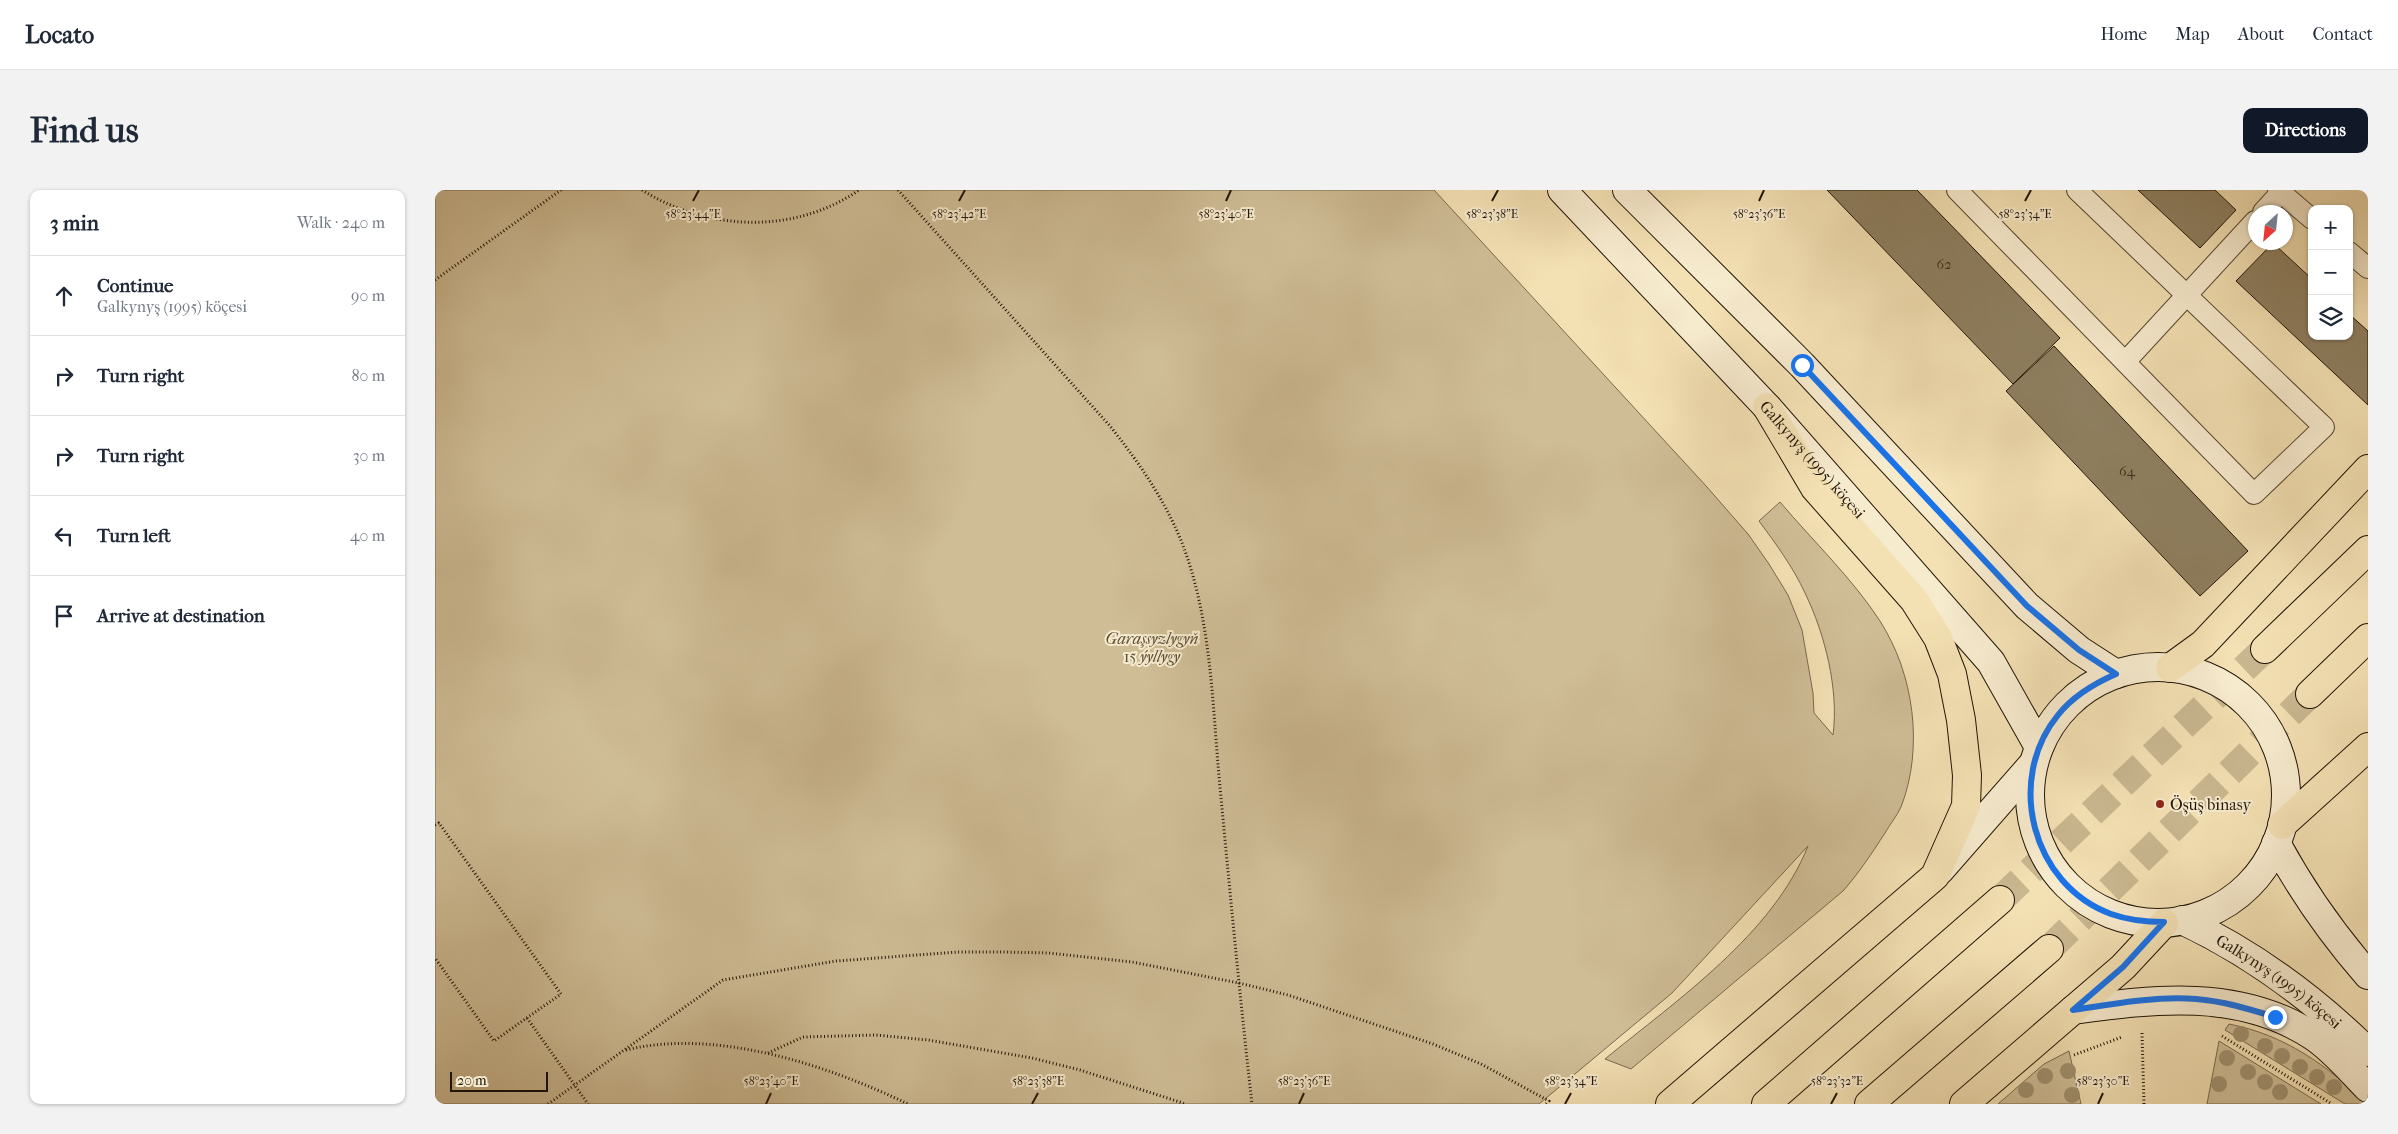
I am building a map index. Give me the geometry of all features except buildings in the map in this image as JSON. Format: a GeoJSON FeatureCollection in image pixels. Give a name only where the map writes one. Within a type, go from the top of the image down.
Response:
{"type":"FeatureCollection","features":[{"type":"Feature","properties":{"kind":"main road","name":"Galkynyş (1995) köçesi"},"geometry":{"type":"LineString","coordinates":[[1562,190],[1767,407],[1991,662],[2036,756]]}},
{"type":"Feature","properties":{"kind":"main road"},"geometry":{"type":"LineString","coordinates":[[1627,190],[1802,365],[2027,606],[2079,650],[2116,674]]}},
{"type":"Feature","properties":{"kind":"main road"},"geometry":{"type":"LineString","coordinates":[[1767,407],[1815,488],[1914,600],[1938,638],[1952,674],[1965,749],[1966,806],[1935,876]]}},
{"type":"Feature","properties":{"kind":"main road"},"geometry":{"type":"LineString","coordinates":[[2170,668],[2203,644],[2368,469]]}},
{"type":"Feature","properties":{"kind":"main road"},"geometry":{"type":"LineString","coordinates":[[2265,649],[2368,550]]}},
{"type":"Feature","properties":{"kind":"main road"},"geometry":{"type":"LineString","coordinates":[[2310,694],[2368,638]]}},
{"type":"Feature","properties":{"kind":"main road"},"geometry":{"type":"LineString","coordinates":[[1669,1104],[1935,876],[2036,756],[2057,716],[2070,702],[2084,690],[2116,674],[2134,670],[2170,668],[2188,671],[2222,685],[2237,695],[2262,722],[2279,754],[2283,772],[2285,790],[2279,834],[2295,879],[2317,912],[2368,975]]}},
{"type":"Feature","properties":{"kind":"main road"},"geometry":{"type":"LineString","coordinates":[[2036,756],[2030,800],[2032,818],[2037,836],[2053,869],[2079,895],[2110,913],[2136,920],[2173,921],[2216,909],[2232,899],[2258,874],[2279,834],[2368,747]]}},
{"type":"Feature","properties":{"kind":"main road"},"geometry":{"type":"LineString","coordinates":[[1766,1104],[2000,900]]}},
{"type":"Feature","properties":{"kind":"main road","name":"Galkynyş (1995) köçesi"},"geometry":{"type":"LineString","coordinates":[[2173,921],[2250,956],[2297,989],[2344,1028],[2368,1052]]}},
{"type":"Feature","properties":{"kind":"main road"},"geometry":{"type":"LineString","coordinates":[[1964,1104],[2123,967],[2173,921]]}},
{"type":"Feature","properties":{"kind":"main road"},"geometry":{"type":"LineString","coordinates":[[1869,1104],[2049,949]]}},
{"type":"Feature","properties":{"kind":"main road"},"geometry":{"type":"LineString","coordinates":[[2073,1010],[2140,1000],[2196,999],[2240,1007],[2275,1017],[2313,1036],[2368,1088]]}},
{"type":"Feature","properties":{"kind":"lane"},"geometry":{"type":"LineString","coordinates":[[1957,190],[2254,494],[2324,427],[2077,190]]}},
{"type":"Feature","properties":{"kind":"lane"},"geometry":{"type":"LineString","coordinates":[[2269,205],[2281,191],[2308,215]]}},
{"type":"Feature","properties":{"kind":"lane"},"geometry":{"type":"LineString","coordinates":[[2126,362],[2248,228]]}},
{"type":"Feature","properties":{"kind":"lane"},"geometry":{"type":"LineString","coordinates":[[2353,255],[2368,268]]}},
{"type":"Feature","properties":{"kind":"path"},"geometry":{"type":"LineString","coordinates":[[435,280],[561,190]]}},
{"type":"Feature","properties":{"kind":"path"},"geometry":{"type":"LineString","coordinates":[[642,190],[679,210],[723,221],[745,223],[769,222],[813,213],[859,190]]}},
{"type":"Feature","properties":{"kind":"path"},"geometry":{"type":"LineString","coordinates":[[898,190],[1126,446],[1162,499],[1177,530],[1198,593],[1207,646],[1252,1104]]}},
{"type":"Feature","properties":{"kind":"path"},"geometry":{"type":"LineString","coordinates":[[435,825],[439,823],[561,994],[495,1041],[435,958]]}},
{"type":"Feature","properties":{"kind":"path"},"geometry":{"type":"LineString","coordinates":[[548,1104],[723,980],[836,961],[958,952],[1049,953],[1132,962],[1239,983],[1331,1008],[1433,1044],[1481,1064],[1531,1089],[1549,1101],[1546,1104]]}},
{"type":"Feature","properties":{"kind":"path"},"geometry":{"type":"LineString","coordinates":[[527,1018],[588,1104]]}},
{"type":"Feature","properties":{"kind":"path"},"geometry":{"type":"LineString","coordinates":[[2137,1033],[2148,1032]]}},
{"type":"Feature","properties":{"kind":"path"},"geometry":{"type":"LineString","coordinates":[[2143,1033],[2144,1104]]}},
{"type":"Feature","properties":{"kind":"path"},"geometry":{"type":"LineString","coordinates":[[2216,1034],[2332,1104]]}},
{"type":"Feature","properties":{"kind":"path"},"geometry":{"type":"LineString","coordinates":[[768,1053],[803,1037],[875,1035],[928,1040],[1070,1068],[1185,1104]]}},
{"type":"Feature","properties":{"kind":"path"},"geometry":{"type":"LineString","coordinates":[[2074,1055],[2123,1036]]}},
{"type":"Feature","properties":{"kind":"path"},"geometry":{"type":"LineString","coordinates":[[623,1050],[644,1045],[681,1044],[768,1053],[843,1077],[908,1104]]}},
{"type":"Feature","properties":{"kind":"green space","name":"Garaşsyzlygyň 15 ýyllygy"},"geometry":{"type":"Polygon","coordinates":[[[435,190],[1434,190],[1748,534],[1788,595],[1802,630],[1813,693],[1814,713],[1833,735],[1834,700],[1832,681],[1819,626],[1795,574],[1759,521],[1780,502],[1869,605],[1892,642],[1901,664],[1912,712],[1912,760],[1908,784],[1901,807],[1870,855],[1843,891],[1631,1069],[1605,1059],[1692,989],[1747,937],[1772,908],[1792,878],[1808,846],[1672,993],[1539,1104],[435,1104],[435,190]]]}},
{"type":"Feature","properties":{"kind":"green space"},"geometry":{"type":"Polygon","coordinates":[[[2229,1024],[2249,1029],[2287,1044],[2321,1064],[2367,1104],[2345,1104],[2225,1030],[2229,1024]]]}},
{"type":"Feature","properties":{"kind":"green space"},"geometry":{"type":"Polygon","coordinates":[[[2219,1041],[2321,1104],[2207,1104],[2219,1041]]]}},
{"type":"Feature","properties":{"kind":"green space"},"geometry":{"type":"Polygon","coordinates":[[[2069,1051],[2081,1104],[1998,1104],[2044,1064],[2069,1051]]]}},
{"type":"Feature","properties":{"kind":"tunnel"},"geometry":{"type":"LineString","coordinates":[[2000,900],[2265,649]]}},
{"type":"Feature","properties":{"kind":"tunnel"},"geometry":{"type":"LineString","coordinates":[[2049,949],[2310,694]]}},
{"type":"Feature","properties":{"kind":"place","name":"Öşüş binasy"},"geometry":{"type":"Point","coordinates":[2160,804]}},
{"type":"Feature","properties":{"kind":"route"},"geometry":{"type":"LineString","coordinates":[[1802,365],[2027,606],[2079,650],[2116,674],[2084,690],[2057,716],[2047,731],[2033,764],[2030,800],[2032,818],[2037,836],[2053,869],[2079,895],[2093,905],[2110,913],[2145,922],[2164,922],[2123,967],[2073,1010],[2140,1000],[2196,999],[2240,1007],[2275,1017]]}}]}
